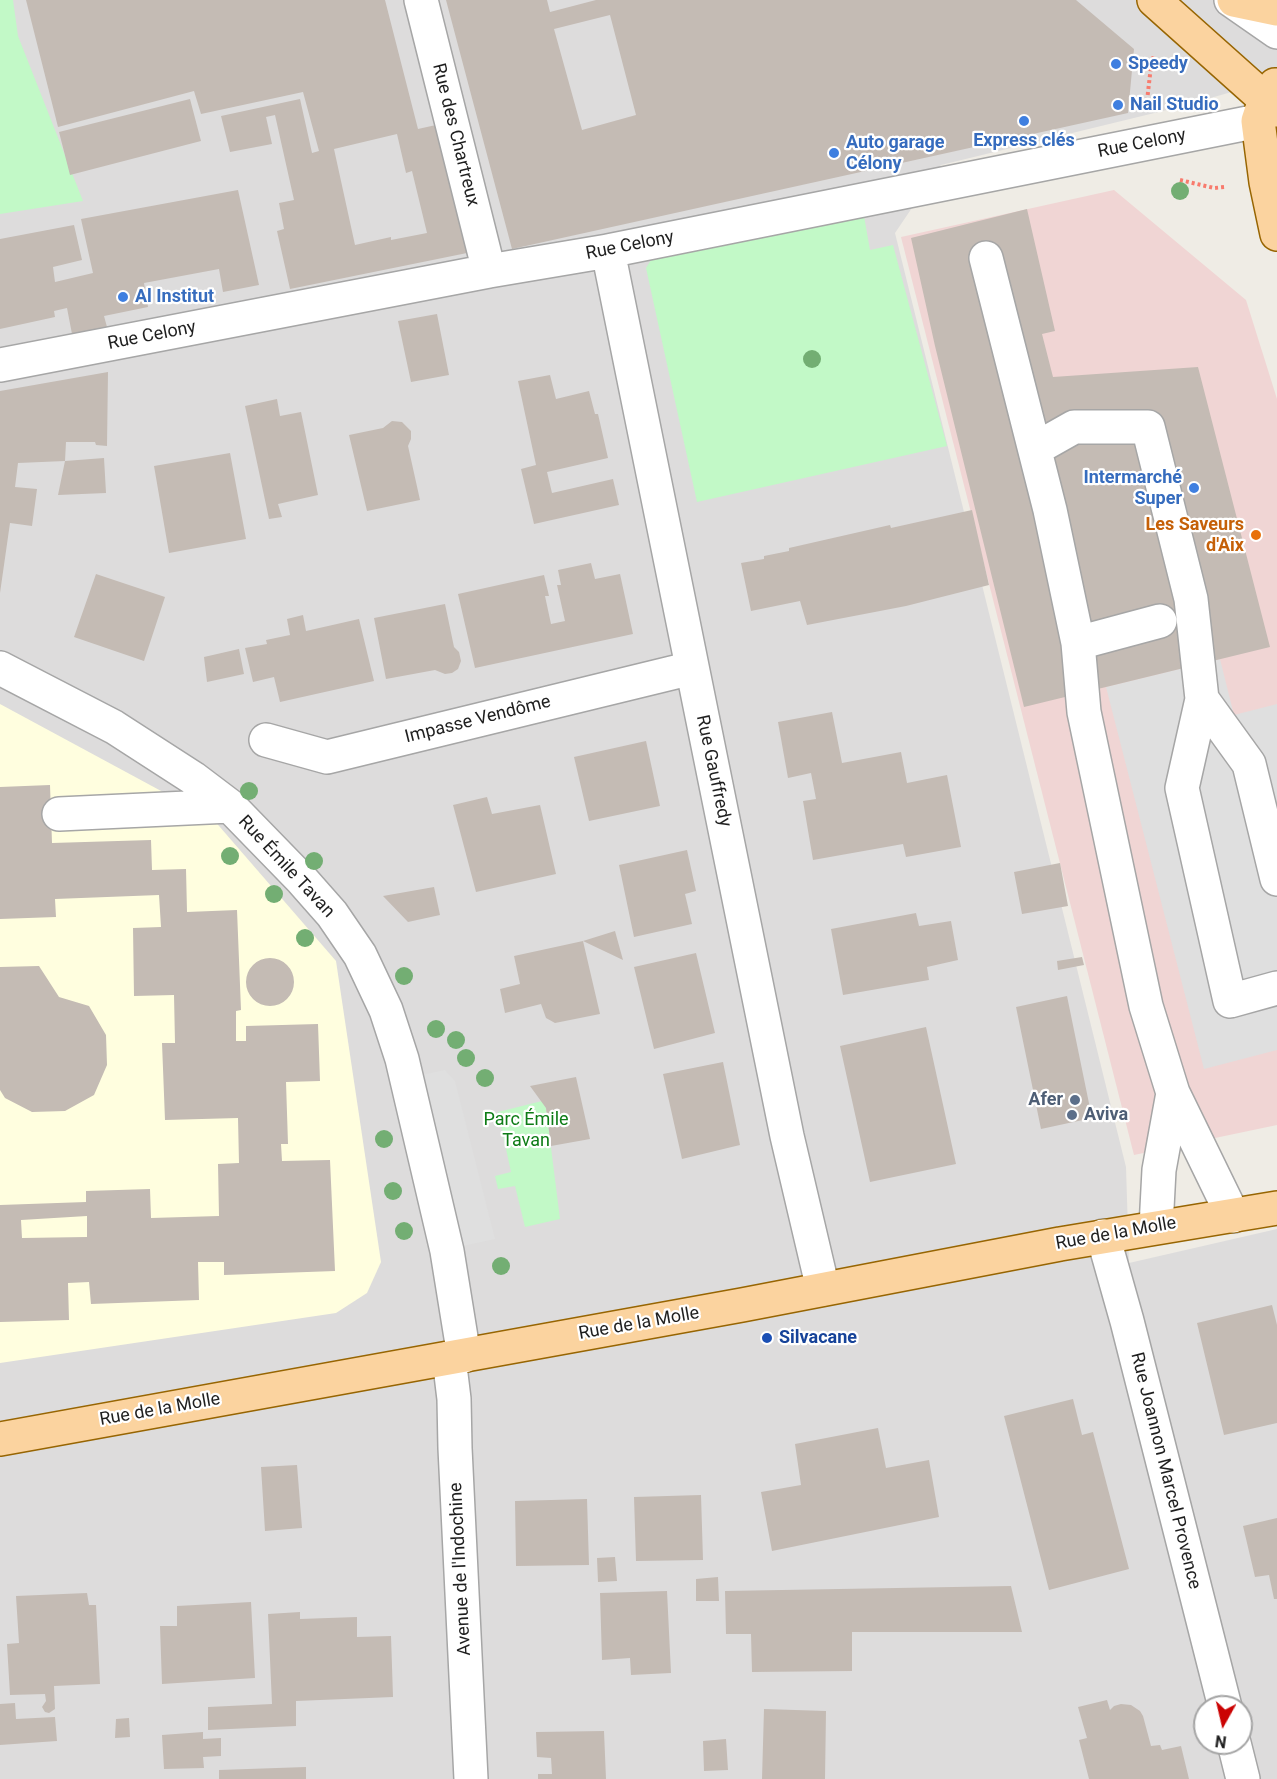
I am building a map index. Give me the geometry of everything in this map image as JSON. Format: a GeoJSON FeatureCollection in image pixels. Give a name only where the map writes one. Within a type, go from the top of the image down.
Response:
{"type":"FeatureCollection","features":[{"type":"Feature","properties":{"kind":"main road"},"geometry":{"type":"LineString","coordinates":[[1232,0],[1277,9]]}},
{"type":"Feature","properties":{"kind":"main road"},"geometry":{"type":"LineString","coordinates":[[1164,9],[1225,61],[1269,103],[1266,182],[1277,234]]}},
{"type":"Feature","properties":{"kind":"main road","name":"Rue de la Molle"},"geometry":{"type":"LineString","coordinates":[[0,1439],[823,1290],[1103,1236],[1277,1208]]}},
{"type":"Feature","properties":{"kind":"street","name":"Rue des Chartreux"},"geometry":{"type":"LineString","coordinates":[[422,0],[489,271]]}},
{"type":"Feature","properties":{"kind":"street"},"geometry":{"type":"LineString","coordinates":[[1232,0],[1277,32]]}},
{"type":"Feature","properties":{"kind":"street","name":"Rue Celony"},"geometry":{"type":"LineString","coordinates":[[0,365],[489,271],[608,251],[1151,142],[1269,103]]}},
{"type":"Feature","properties":{"kind":"street","name":"Rue Gauffredy"},"geometry":{"type":"LineString","coordinates":[[608,251],[787,1136],[823,1290]]}},
{"type":"Feature","properties":{"kind":"street"},"geometry":{"type":"LineString","coordinates":[[986,258],[1050,510],[1078,643],[1084,712],[1146,1006],[1173,1093],[1233,1216]]}},
{"type":"Feature","properties":{"kind":"street"},"geometry":{"type":"LineString","coordinates":[[1035,449],[1074,427],[1148,427],[1191,599],[1202,699],[1182,788],[1230,1002],[1277,988]]}},
{"type":"Feature","properties":{"kind":"street"},"geometry":{"type":"LineString","coordinates":[[1078,643],[1160,621]]}},
{"type":"Feature","properties":{"kind":"street","name":"Rue Émile Tavan"},"geometry":{"type":"LineString","coordinates":[[0,668],[114,727],[193,778],[230,806],[332,914],[360,955],[387,1010],[402,1059],[447,1251],[456,1357]]}},
{"type":"Feature","properties":{"kind":"street","name":"Impasse Vendôme"},"geometry":{"type":"LineString","coordinates":[[266,740],[327,757],[692,668]]}},
{"type":"Feature","properties":{"kind":"street"},"geometry":{"type":"LineString","coordinates":[[1202,699],[1250,764],[1277,879]]}},
{"type":"Feature","properties":{"kind":"street"},"geometry":{"type":"LineString","coordinates":[[59,814],[230,806]]}},
{"type":"Feature","properties":{"kind":"street"},"geometry":{"type":"LineString","coordinates":[[1156,1227],[1159,1170],[1173,1093]]}},
{"type":"Feature","properties":{"kind":"street","name":"Rue Joannon Marcel Provence"},"geometry":{"type":"LineString","coordinates":[[1103,1236],[1130,1333],[1222,1695]]}},
{"type":"Feature","properties":{"kind":"street","name":"Avenue de l'Indochine"},"geometry":{"type":"LineString","coordinates":[[456,1357],[455,1448],[471,1779]]}},
{"type":"Feature","properties":{"kind":"street"},"geometry":{"type":"LineString","coordinates":[[1237,1755],[1244,1779]]}},
{"type":"Feature","properties":{"kind":"path"},"geometry":{"type":"LineString","coordinates":[[1151,142],[1146,96],[1164,9]]}},
{"type":"Feature","properties":{"kind":"shaded area"},"geometry":{"type":"Polygon","coordinates":[[[0,0],[1277,0],[1277,79],[1179,107],[941,165],[895,233],[1126,1167],[1129,1263],[1277,1229],[1277,1779],[0,1779],[0,0]]]}},
{"type":"Feature","properties":{"kind":"shaded area"},"geometry":{"type":"Polygon","coordinates":[[[1114,190],[1246,300],[1277,399],[1277,1125],[1134,1155],[901,237],[1114,190]]]}},
{"type":"Feature","properties":{"kind":"shaded area"},"geometry":{"type":"Polygon","coordinates":[[[1220,659],[1234,715],[1277,704],[1277,1050],[1204,1069],[1106,687],[1220,659]]]}},
{"type":"Feature","properties":{"kind":"shaded area"},"geometry":{"type":"Polygon","coordinates":[[[0,704],[213,819],[336,961],[381,1262],[367,1293],[336,1313],[0,1363],[0,704]]]}},
{"type":"Feature","properties":{"kind":"shaded area"},"geometry":{"type":"Polygon","coordinates":[[[445,1070],[455,1081],[495,1239],[462,1246],[422,1075],[445,1070]]]}},
{"type":"Feature","properties":{"kind":"green space"},"geometry":{"type":"Polygon","coordinates":[[[0,0],[13,0],[18,36],[83,201],[0,214],[0,0]]]}},
{"type":"Feature","properties":{"kind":"green space"},"geometry":{"type":"Polygon","coordinates":[[[864,216],[870,250],[893,245],[947,446],[697,502],[646,268],[651,260],[864,216]]]}},
{"type":"Feature","properties":{"kind":"green space","name":"Parc Émile Tavan"},"geometry":{"type":"Polygon","coordinates":[[[542,1101],[546,1108],[560,1219],[525,1227],[515,1186],[498,1189],[495,1176],[511,1172],[498,1112],[542,1101]]]}},
{"type":"Feature","properties":{"kind":"building"},"geometry":{"type":"Polygon","coordinates":[[[26,0],[385,0],[418,129],[436,125],[467,253],[290,289],[277,231],[284,229],[279,203],[294,200],[275,115],[266,117],[272,144],[230,152],[221,116],[300,99],[312,153],[319,151],[303,92],[201,114],[194,91],[58,127],[26,0]],[[397,134],[334,149],[355,245],[391,237],[391,240],[427,233],[412,171],[406,173],[397,134]]]}},
{"type":"Feature","properties":{"kind":"building"},"geometry":{"type":"Polygon","coordinates":[[[446,0],[547,0],[550,12],[596,0],[1076,0],[1134,49],[1128,113],[512,249],[446,0]],[[610,15],[554,29],[582,130],[636,115],[610,15]]]}},
{"type":"Feature","properties":{"kind":"building"},"geometry":{"type":"Polygon","coordinates":[[[190,99],[201,141],[70,175],[59,132],[190,99]]]}},
{"type":"Feature","properties":{"kind":"building"},"geometry":{"type":"Polygon","coordinates":[[[238,190],[259,285],[223,292],[219,269],[144,283],[148,307],[104,316],[107,327],[72,334],[67,308],[54,311],[55,317],[0,329],[0,239],[74,225],[82,260],[53,267],[55,282],[93,273],[81,219],[238,190]]]}},
{"type":"Feature","properties":{"kind":"building"},"geometry":{"type":"Polygon","coordinates":[[[1027,209],[1055,331],[1042,334],[1053,377],[1198,367],[1270,647],[1024,707],[935,346],[911,238],[1027,209]]]}},
{"type":"Feature","properties":{"kind":"building"},"geometry":{"type":"Polygon","coordinates":[[[437,314],[449,375],[411,382],[398,321],[437,314]]]}},
{"type":"Feature","properties":{"kind":"building"},"geometry":{"type":"Polygon","coordinates":[[[108,372],[107,446],[96,445],[95,442],[66,442],[65,461],[18,463],[15,487],[37,489],[32,526],[10,523],[0,593],[0,391],[108,372]]]}},
{"type":"Feature","properties":{"kind":"building"},"geometry":{"type":"Polygon","coordinates":[[[550,375],[556,399],[589,391],[595,414],[598,414],[608,458],[547,472],[552,493],[613,479],[619,505],[534,524],[521,469],[536,465],[518,381],[550,375]]]}},
{"type":"Feature","properties":{"kind":"building"},"geometry":{"type":"Polygon","coordinates":[[[277,399],[280,416],[301,412],[318,495],[278,504],[282,517],[269,519],[245,406],[277,399]]]}},
{"type":"Feature","properties":{"kind":"building"},"geometry":{"type":"Polygon","coordinates":[[[392,421],[402,422],[411,431],[408,446],[420,500],[367,511],[349,435],[383,428],[392,421]]]}},
{"type":"Feature","properties":{"kind":"building"},"geometry":{"type":"Polygon","coordinates":[[[230,453],[246,539],[169,553],[154,466],[230,453]]]}},
{"type":"Feature","properties":{"kind":"building"},"geometry":{"type":"Polygon","coordinates":[[[104,458],[106,493],[58,495],[65,461],[104,458]]]}},
{"type":"Feature","properties":{"kind":"building"},"geometry":{"type":"Polygon","coordinates":[[[972,510],[989,585],[906,606],[807,625],[800,601],[751,611],[741,563],[764,559],[764,556],[789,551],[789,548],[890,525],[891,528],[972,510]]]}},
{"type":"Feature","properties":{"kind":"building"},"geometry":{"type":"Polygon","coordinates":[[[591,563],[595,579],[620,574],[633,634],[475,668],[458,594],[544,575],[549,596],[545,596],[551,624],[565,621],[557,585],[561,585],[558,570],[591,563]]]}},
{"type":"Feature","properties":{"kind":"building"},"geometry":{"type":"Polygon","coordinates":[[[96,574],[165,597],[144,661],[74,637],[96,574]]]}},
{"type":"Feature","properties":{"kind":"building"},"geometry":{"type":"Polygon","coordinates":[[[445,604],[454,647],[459,652],[461,661],[458,669],[445,674],[435,670],[386,679],[374,618],[445,604]]]}},
{"type":"Feature","properties":{"kind":"building"},"geometry":{"type":"Polygon","coordinates":[[[303,615],[306,631],[359,619],[374,681],[280,702],[274,677],[253,682],[245,648],[267,644],[266,640],[290,635],[287,619],[303,615]]]}},
{"type":"Feature","properties":{"kind":"building"},"geometry":{"type":"Polygon","coordinates":[[[239,649],[244,674],[207,682],[204,657],[239,649]]]}},
{"type":"Feature","properties":{"kind":"building"},"geometry":{"type":"Polygon","coordinates":[[[832,712],[842,763],[901,752],[907,783],[947,775],[961,847],[906,857],[903,844],[813,860],[803,801],[816,799],[811,773],[788,778],[778,722],[832,712]]]}},
{"type":"Feature","properties":{"kind":"building"},"geometry":{"type":"Polygon","coordinates":[[[646,741],[660,806],[589,821],[574,757],[646,741]]]}},
{"type":"Feature","properties":{"kind":"building"},"geometry":{"type":"Polygon","coordinates":[[[50,785],[52,843],[151,840],[152,870],[186,869],[187,912],[237,910],[241,1010],[236,1011],[236,1041],[246,1041],[246,1026],[318,1024],[320,1081],[286,1082],[288,1144],[281,1144],[282,1161],[330,1160],[335,1271],[224,1275],[224,1262],[198,1262],[199,1300],[91,1304],[89,1282],[68,1283],[69,1320],[0,1322],[0,1205],[86,1202],[86,1191],[150,1189],[151,1218],[219,1216],[218,1164],[239,1163],[238,1118],[165,1120],[162,1043],[175,1043],[174,995],[134,996],[133,928],[161,927],[159,895],[55,899],[56,917],[0,919],[0,787],[50,785]],[[87,1216],[21,1220],[22,1238],[87,1237],[87,1216]]]}},
{"type":"Feature","properties":{"kind":"building"},"geometry":{"type":"Polygon","coordinates":[[[487,797],[492,814],[540,805],[556,874],[476,892],[453,805],[487,797]]]}},
{"type":"Feature","properties":{"kind":"building"},"geometry":{"type":"Polygon","coordinates":[[[687,850],[696,891],[685,894],[692,924],[634,937],[619,865],[687,850]]]}},
{"type":"Feature","properties":{"kind":"building"},"geometry":{"type":"Polygon","coordinates":[[[1060,863],[1068,906],[1022,914],[1014,872],[1060,863]]]}},
{"type":"Feature","properties":{"kind":"building"},"geometry":{"type":"Polygon","coordinates":[[[434,887],[440,915],[408,922],[383,896],[434,887]]]}},
{"type":"Feature","properties":{"kind":"building"},"geometry":{"type":"Polygon","coordinates":[[[916,913],[919,926],[951,921],[958,960],[927,967],[929,980],[843,995],[831,929],[916,913]]]}},
{"type":"Feature","properties":{"kind":"building"},"geometry":{"type":"Polygon","coordinates":[[[615,931],[623,960],[583,941],[615,931]]]}},
{"type":"Feature","properties":{"kind":"building"},"geometry":{"type":"Polygon","coordinates":[[[583,941],[600,1014],[555,1023],[546,1018],[541,1004],[505,1013],[500,989],[520,984],[514,956],[583,941]]]}},
{"type":"Feature","properties":{"kind":"building"},"geometry":{"type":"Polygon","coordinates":[[[696,953],[715,1033],[654,1049],[634,967],[696,953]]]}},
{"type":"Feature","properties":{"kind":"building"},"geometry":{"type":"Polygon","coordinates":[[[1082,957],[1084,965],[1058,970],[1057,961],[1082,957]]]}},
{"type":"Feature","properties":{"kind":"building"},"geometry":{"type":"Polygon","coordinates":[[[265,958],[275,958],[290,968],[294,982],[293,991],[284,1002],[275,1006],[265,1006],[250,996],[246,987],[246,977],[256,962],[265,958]]]}},
{"type":"Feature","properties":{"kind":"building"},"geometry":{"type":"Polygon","coordinates":[[[39,966],[59,997],[89,1006],[106,1035],[107,1065],[94,1095],[65,1111],[32,1112],[5,1098],[0,1090],[0,967],[39,966]]]}},
{"type":"Feature","properties":{"kind":"building"},"geometry":{"type":"Polygon","coordinates":[[[1067,996],[1092,1118],[1041,1129],[1016,1007],[1067,996]]]}},
{"type":"Feature","properties":{"kind":"building"},"geometry":{"type":"Polygon","coordinates":[[[926,1027],[956,1164],[870,1182],[840,1046],[926,1027]]]}},
{"type":"Feature","properties":{"kind":"building"},"geometry":{"type":"Polygon","coordinates":[[[723,1062],[740,1145],[682,1159],[663,1074],[723,1062]]]}},
{"type":"Feature","properties":{"kind":"building"},"geometry":{"type":"Polygon","coordinates":[[[576,1077],[590,1139],[551,1146],[546,1108],[530,1086],[576,1077]]]}},
{"type":"Feature","properties":{"kind":"building"},"geometry":{"type":"Polygon","coordinates":[[[1272,1305],[1277,1325],[1277,1423],[1224,1435],[1197,1323],[1272,1305]]]}},
{"type":"Feature","properties":{"kind":"building"},"geometry":{"type":"Polygon","coordinates":[[[1073,1399],[1082,1435],[1093,1432],[1129,1569],[1049,1590],[1004,1416],[1073,1399]]]}},
{"type":"Feature","properties":{"kind":"building"},"geometry":{"type":"Polygon","coordinates":[[[878,1428],[886,1468],[929,1460],[939,1517],[772,1551],[761,1492],[801,1485],[795,1444],[878,1428]]]}},
{"type":"Feature","properties":{"kind":"building"},"geometry":{"type":"Polygon","coordinates":[[[297,1465],[302,1528],[265,1531],[261,1467],[297,1465]]]}},
{"type":"Feature","properties":{"kind":"building"},"geometry":{"type":"Polygon","coordinates":[[[701,1495],[703,1560],[636,1561],[634,1497],[701,1495]]]}},
{"type":"Feature","properties":{"kind":"building"},"geometry":{"type":"Polygon","coordinates":[[[587,1499],[589,1565],[516,1566],[515,1501],[587,1499]]]}},
{"type":"Feature","properties":{"kind":"building"},"geometry":{"type":"Polygon","coordinates":[[[1277,1518],[1277,1599],[1274,1599],[1269,1575],[1255,1577],[1243,1526],[1277,1518]]]}},
{"type":"Feature","properties":{"kind":"building"},"geometry":{"type":"Polygon","coordinates":[[[615,1557],[617,1581],[598,1582],[597,1558],[615,1557]]]}},
{"type":"Feature","properties":{"kind":"building"},"geometry":{"type":"Polygon","coordinates":[[[718,1577],[719,1601],[696,1601],[696,1579],[718,1577]]]}},
{"type":"Feature","properties":{"kind":"building"},"geometry":{"type":"Polygon","coordinates":[[[1011,1586],[1022,1632],[852,1632],[852,1671],[752,1672],[751,1634],[726,1634],[725,1591],[1011,1586]]]}},
{"type":"Feature","properties":{"kind":"building"},"geometry":{"type":"Polygon","coordinates":[[[667,1591],[671,1673],[631,1675],[630,1658],[602,1660],[600,1593],[667,1591]]]}},
{"type":"Feature","properties":{"kind":"building"},"geometry":{"type":"Polygon","coordinates":[[[87,1593],[89,1605],[96,1605],[100,1684],[54,1686],[55,1709],[49,1713],[45,1712],[42,1707],[46,1701],[45,1694],[10,1695],[7,1644],[19,1643],[16,1596],[87,1593]]]}},
{"type":"Feature","properties":{"kind":"building"},"geometry":{"type":"Polygon","coordinates":[[[251,1602],[255,1678],[162,1684],[160,1626],[177,1626],[177,1606],[251,1602]]]}},
{"type":"Feature","properties":{"kind":"building"},"geometry":{"type":"Polygon","coordinates":[[[300,1612],[300,1619],[357,1617],[357,1637],[391,1636],[393,1697],[296,1701],[296,1726],[208,1730],[208,1707],[272,1704],[268,1614],[300,1612]]]}},
{"type":"Feature","properties":{"kind":"building"},"geometry":{"type":"Polygon","coordinates":[[[1107,1700],[1110,1710],[1121,1704],[1131,1705],[1140,1711],[1151,1746],[1160,1745],[1162,1750],[1181,1746],[1189,1779],[1089,1779],[1079,1740],[1087,1738],[1078,1707],[1107,1700]]]}},
{"type":"Feature","properties":{"kind":"building"},"geometry":{"type":"Polygon","coordinates":[[[15,1703],[16,1719],[55,1717],[57,1741],[0,1745],[0,1704],[15,1703]]]}},
{"type":"Feature","properties":{"kind":"building"},"geometry":{"type":"Polygon","coordinates":[[[764,1709],[826,1711],[825,1779],[762,1779],[764,1709]]]}},
{"type":"Feature","properties":{"kind":"building"},"geometry":{"type":"Polygon","coordinates":[[[129,1718],[130,1737],[115,1738],[116,1719],[129,1718]]]}},
{"type":"Feature","properties":{"kind":"building"},"geometry":{"type":"Polygon","coordinates":[[[604,1731],[606,1779],[538,1779],[538,1774],[552,1774],[551,1758],[537,1757],[536,1732],[604,1731]]]}},
{"type":"Feature","properties":{"kind":"building"},"geometry":{"type":"Polygon","coordinates":[[[203,1732],[203,1739],[221,1738],[221,1756],[203,1757],[204,1768],[164,1769],[162,1735],[203,1732]]]}},
{"type":"Feature","properties":{"kind":"building"},"geometry":{"type":"Polygon","coordinates":[[[726,1739],[728,1770],[704,1771],[703,1741],[726,1739]]]}},
{"type":"Feature","properties":{"kind":"building"},"geometry":{"type":"Polygon","coordinates":[[[306,1767],[306,1779],[219,1779],[219,1770],[306,1767]]]}},
{"type":"Feature","properties":{"kind":"place","name":"Speedy"},"geometry":{"type":"Point","coordinates":[1116,64]}},
{"type":"Feature","properties":{"kind":"place","name":"Nail Studio"},"geometry":{"type":"Point","coordinates":[1118,105]}},
{"type":"Feature","properties":{"kind":"place","name":"Express clés"},"geometry":{"type":"Point","coordinates":[1024,121]}},
{"type":"Feature","properties":{"kind":"place","name":"Auto garage Célony"},"geometry":{"type":"Point","coordinates":[834,153]}},
{"type":"Feature","properties":{"kind":"place","name":"Al Institut"},"geometry":{"type":"Point","coordinates":[123,297]}},
{"type":"Feature","properties":{"kind":"place","name":"Intermarché Super"},"geometry":{"type":"Point","coordinates":[1194,488]}},
{"type":"Feature","properties":{"kind":"place","name":"Les Saveurs d'Aix"},"geometry":{"type":"Point","coordinates":[1256,535]}},
{"type":"Feature","properties":{"kind":"place","name":"Afer"},"geometry":{"type":"Point","coordinates":[1075,1100]}},
{"type":"Feature","properties":{"kind":"place","name":"Aviva"},"geometry":{"type":"Point","coordinates":[1072,1115]}},
{"type":"Feature","properties":{"kind":"place","name":"Silvacane"},"geometry":{"type":"Point","coordinates":[767,1338]}}]}
